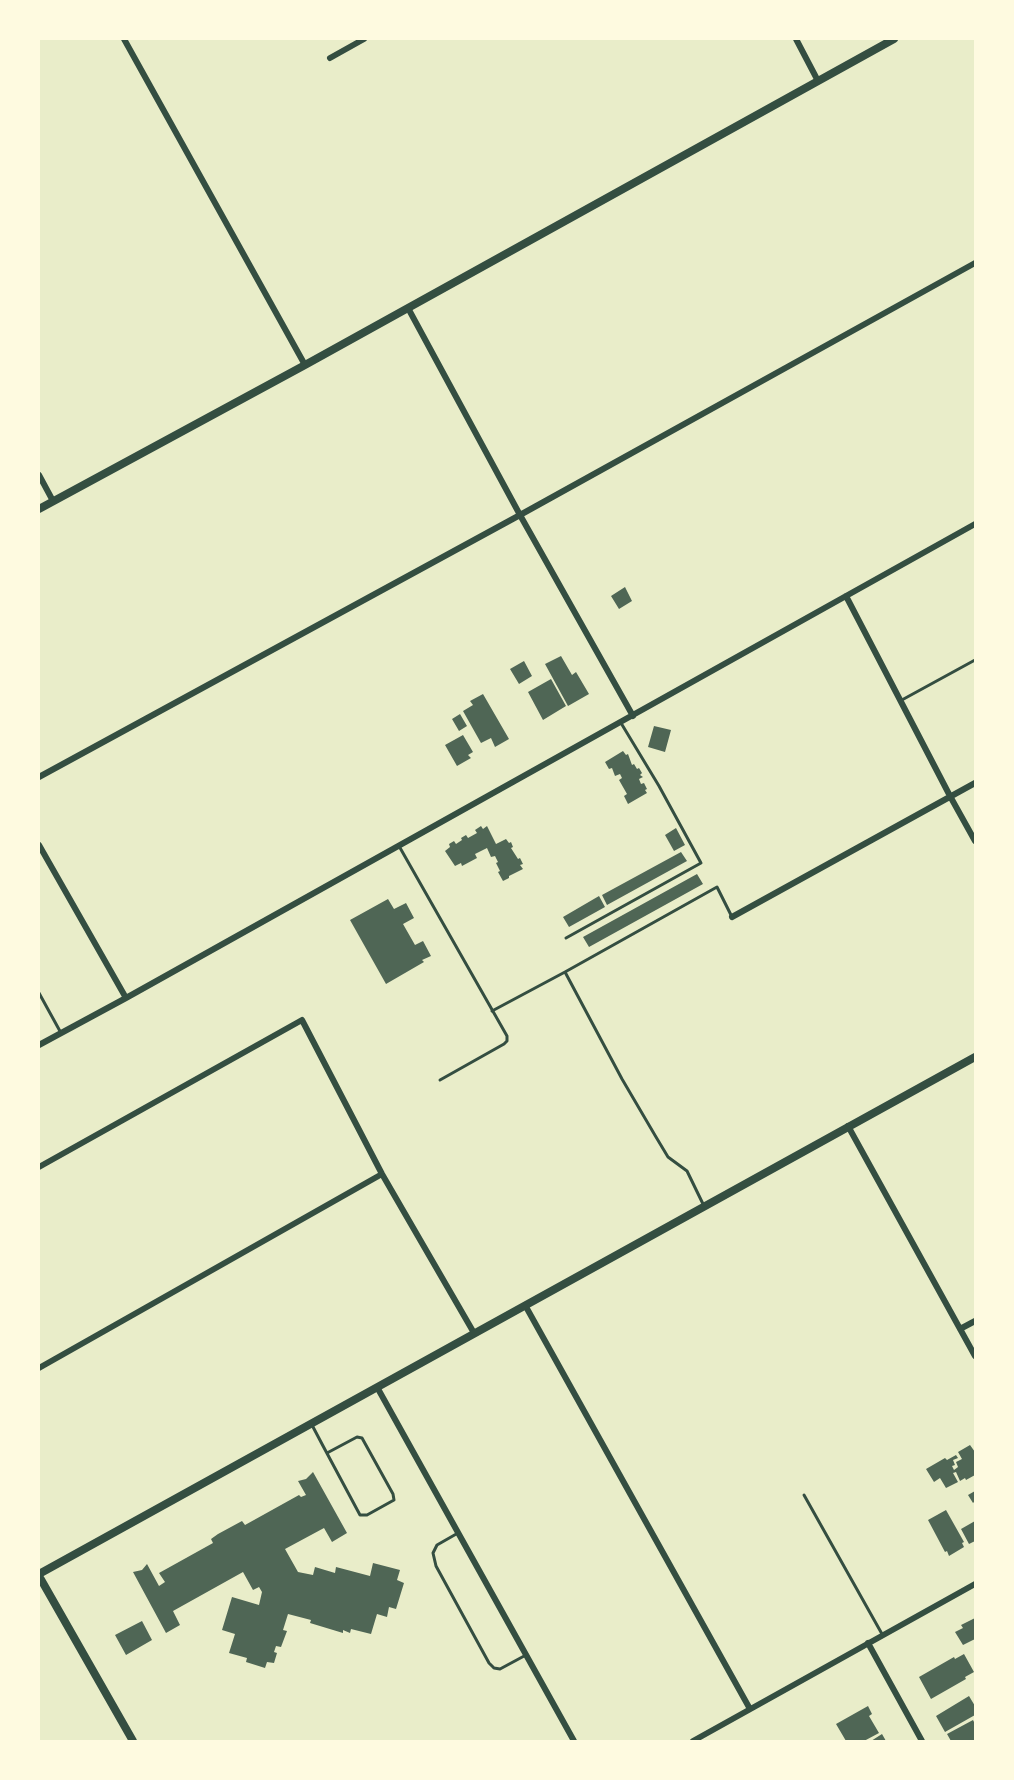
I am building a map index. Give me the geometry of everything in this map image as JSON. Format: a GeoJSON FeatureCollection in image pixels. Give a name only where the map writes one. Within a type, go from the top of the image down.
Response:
{"type":"FeatureCollection","features":[{"type":"Feature","properties":{"kind":"street"},"geometry":{"type":"LineString","coordinates":[[124,39],[305,365]]}},
{"type":"Feature","properties":{"kind":"street"},"geometry":{"type":"LineString","coordinates":[[330,58],[364,39]]}},
{"type":"Feature","properties":{"kind":"street"},"geometry":{"type":"LineString","coordinates":[[796,39],[818,81]]}},
{"type":"Feature","properties":{"kind":"street"},"geometry":{"type":"LineString","coordinates":[[39,509],[305,365],[894,39]]}},
{"type":"Feature","properties":{"kind":"street"},"geometry":{"type":"LineString","coordinates":[[39,777],[520,515],[975,263]]}},
{"type":"Feature","properties":{"kind":"street"},"geometry":{"type":"LineString","coordinates":[[408,308],[520,515],[633,716]]}},
{"type":"Feature","properties":{"kind":"street"},"geometry":{"type":"LineString","coordinates":[[39,475],[53,501]]}},
{"type":"Feature","properties":{"kind":"street"},"geometry":{"type":"LineString","coordinates":[[39,1045],[975,524]]}},
{"type":"Feature","properties":{"kind":"street"},"geometry":{"type":"LineString","coordinates":[[846,596],[975,841]]}},
{"type":"Feature","properties":{"kind":"street"},"geometry":{"type":"LineString","coordinates":[[732,917],[975,783]]}},
{"type":"Feature","properties":{"kind":"street"},"geometry":{"type":"LineString","coordinates":[[39,845],[126,998]]}},
{"type":"Feature","properties":{"kind":"street"},"geometry":{"type":"LineString","coordinates":[[39,1167],[302,1020],[382,1174],[474,1333]]}},
{"type":"Feature","properties":{"kind":"street"},"geometry":{"type":"LineString","coordinates":[[133,1741],[39,1575],[975,1057]]}},
{"type":"Feature","properties":{"kind":"street"},"geometry":{"type":"LineString","coordinates":[[848,1126],[975,1356]]}},
{"type":"Feature","properties":{"kind":"street"},"geometry":{"type":"LineString","coordinates":[[39,1368],[382,1174]]}},
{"type":"Feature","properties":{"kind":"street"},"geometry":{"type":"LineString","coordinates":[[525,1305],[750,1709]]}},
{"type":"Feature","properties":{"kind":"street"},"geometry":{"type":"LineString","coordinates":[[960,1329],[975,1321]]}},
{"type":"Feature","properties":{"kind":"street"},"geometry":{"type":"LineString","coordinates":[[377,1387],[574,1741]]}},
{"type":"Feature","properties":{"kind":"street"},"geometry":{"type":"LineString","coordinates":[[693,1741],[975,1584]]}},
{"type":"Feature","properties":{"kind":"street"},"geometry":{"type":"LineString","coordinates":[[868,1643],[922,1741]]}},
{"type":"Feature","properties":{"kind":"lane"},"geometry":{"type":"LineString","coordinates":[[900,701],[975,660]]}},
{"type":"Feature","properties":{"kind":"lane"},"geometry":{"type":"LineString","coordinates":[[567,938],[701,862],[621,723]]}},
{"type":"Feature","properties":{"kind":"lane"},"geometry":{"type":"LineString","coordinates":[[399,846],[507,1036],[504,1044],[440,1080]]}},
{"type":"Feature","properties":{"kind":"lane"},"geometry":{"type":"LineString","coordinates":[[492,1011],[717,887],[732,917]]}},
{"type":"Feature","properties":{"kind":"lane"},"geometry":{"type":"LineString","coordinates":[[565,972],[656,1137],[668,1157],[687,1171],[704,1206]]}},
{"type":"Feature","properties":{"kind":"lane"},"geometry":{"type":"LineString","coordinates":[[39,993],[61,1033]]}},
{"type":"Feature","properties":{"kind":"lane"},"geometry":{"type":"LineString","coordinates":[[311,1423],[360,1515],[367,1515],[394,1500],[393,1494],[362,1438],[357,1437],[327,1453]]}},
{"type":"Feature","properties":{"kind":"lane"},"geometry":{"type":"LineString","coordinates":[[804,1495],[883,1635]]}},
{"type":"Feature","properties":{"kind":"lane"},"geometry":{"type":"LineString","coordinates":[[458,1533],[437,1545],[433,1553],[436,1566],[489,1663],[494,1668],[500,1669],[526,1655]]}},
{"type":"Feature","properties":{"kind":"building"},"geometry":{"type":"Polygon","coordinates":[[[625,587],[632,601],[619,609],[611,596],[625,587]]]}},
{"type":"Feature","properties":{"kind":"building"},"geometry":{"type":"Polygon","coordinates":[[[561,656],[572,675],[576,672],[589,694],[568,706],[545,664],[561,656]]]}},
{"type":"Feature","properties":{"kind":"building"},"geometry":{"type":"Polygon","coordinates":[[[524,661],[532,676],[519,684],[510,669],[524,661]]]}},
{"type":"Feature","properties":{"kind":"building"},"geometry":{"type":"Polygon","coordinates":[[[551,679],[566,706],[543,720],[528,692],[551,679]]]}},
{"type":"Feature","properties":{"kind":"building"},"geometry":{"type":"Polygon","coordinates":[[[483,694],[509,739],[495,747],[491,738],[481,743],[463,711],[473,705],[470,701],[483,694]]]}},
{"type":"Feature","properties":{"kind":"building"},"geometry":{"type":"Polygon","coordinates":[[[460,714],[467,726],[459,731],[452,719],[460,714]]]}},
{"type":"Feature","properties":{"kind":"building"},"geometry":{"type":"Polygon","coordinates":[[[654,726],[671,730],[665,752],[648,747],[654,726]]]}},
{"type":"Feature","properties":{"kind":"building"},"geometry":{"type":"Polygon","coordinates":[[[463,735],[473,752],[468,755],[471,758],[457,766],[445,745],[463,735]]]}},
{"type":"Feature","properties":{"kind":"building"},"geometry":{"type":"Polygon","coordinates":[[[623,751],[626,755],[628,754],[632,765],[639,768],[642,773],[640,775],[643,777],[639,779],[647,789],[645,790],[647,793],[628,804],[624,796],[627,794],[619,780],[622,778],[620,774],[615,776],[612,768],[609,769],[605,762],[623,751]]]}},
{"type":"Feature","properties":{"kind":"building"},"geometry":{"type":"Polygon","coordinates":[[[481,826],[483,829],[487,826],[496,844],[506,839],[509,843],[511,842],[513,847],[511,848],[518,859],[520,858],[523,864],[520,865],[523,869],[503,881],[498,872],[500,871],[496,863],[498,862],[495,856],[491,857],[487,848],[475,854],[477,858],[462,866],[461,863],[455,866],[445,851],[450,847],[449,844],[454,841],[456,844],[466,835],[468,838],[477,833],[475,830],[481,826]]]}},
{"type":"Feature","properties":{"kind":"building"},"geometry":{"type":"Polygon","coordinates":[[[676,828],[685,845],[674,851],[665,835],[676,828]]]}},
{"type":"Feature","properties":{"kind":"building"},"geometry":{"type":"Polygon","coordinates":[[[681,852],[687,861],[607,905],[602,895],[681,852]]]}},
{"type":"Feature","properties":{"kind":"building"},"geometry":{"type":"Polygon","coordinates":[[[697,874],[703,884],[589,947],[583,937],[697,874]]]}},
{"type":"Feature","properties":{"kind":"building"},"geometry":{"type":"Polygon","coordinates":[[[599,896],[605,907],[569,927],[563,917],[599,896]]]}},
{"type":"Feature","properties":{"kind":"building"},"geometry":{"type":"Polygon","coordinates":[[[388,899],[394,909],[406,903],[414,918],[403,924],[415,945],[423,941],[431,956],[386,984],[350,920],[388,899]]]}},
{"type":"Feature","properties":{"kind":"building"},"geometry":{"type":"Polygon","coordinates":[[[970,1445],[975,1452],[975,1475],[960,1481],[956,1472],[953,1473],[958,1482],[946,1488],[940,1478],[934,1482],[926,1469],[945,1458],[947,1460],[956,1455],[958,1458],[953,1460],[955,1465],[952,1466],[954,1470],[958,1467],[956,1462],[962,1459],[958,1452],[970,1445]]]}},
{"type":"Feature","properties":{"kind":"building"},"geometry":{"type":"Polygon","coordinates":[[[313,1472],[347,1533],[332,1542],[324,1528],[285,1549],[298,1572],[313,1575],[315,1567],[335,1573],[336,1567],[370,1576],[373,1563],[400,1570],[397,1580],[404,1583],[396,1609],[389,1607],[387,1617],[377,1614],[371,1634],[351,1629],[350,1633],[343,1630],[343,1633],[310,1623],[311,1620],[288,1614],[283,1630],[287,1631],[281,1647],[276,1646],[274,1652],[277,1653],[274,1663],[267,1662],[265,1668],[246,1662],[247,1658],[229,1653],[235,1634],[222,1630],[232,1597],[259,1605],[262,1592],[259,1587],[253,1590],[243,1572],[173,1611],[180,1625],[166,1633],[133,1572],[142,1570],[147,1564],[159,1586],[165,1582],[159,1573],[213,1543],[211,1539],[218,1534],[242,1521],[245,1525],[299,1495],[301,1497],[306,1495],[298,1481],[306,1479],[313,1472]]]}},
{"type":"Feature","properties":{"kind":"building"},"geometry":{"type":"Polygon","coordinates":[[[975,1491],[975,1501],[973,1503],[968,1495],[975,1491]]]}},
{"type":"Feature","properties":{"kind":"building"},"geometry":{"type":"Polygon","coordinates":[[[946,1510],[964,1542],[962,1543],[964,1547],[949,1556],[928,1520],[946,1510]]]}},
{"type":"Feature","properties":{"kind":"building"},"geometry":{"type":"Polygon","coordinates":[[[975,1521],[975,1541],[969,1544],[961,1529],[975,1521]]]}},
{"type":"Feature","properties":{"kind":"building"},"geometry":{"type":"Polygon","coordinates":[[[975,1618],[975,1639],[963,1645],[955,1632],[963,1628],[961,1625],[975,1618]]]}},
{"type":"Feature","properties":{"kind":"building"},"geometry":{"type":"Polygon","coordinates":[[[142,1621],[152,1640],[126,1655],[115,1635],[142,1621]]]}},
{"type":"Feature","properties":{"kind":"building"},"geometry":{"type":"Polygon","coordinates":[[[964,1654],[974,1672],[931,1699],[919,1677],[954,1657],[955,1659],[964,1654]]]}},
{"type":"Feature","properties":{"kind":"building"},"geometry":{"type":"Polygon","coordinates":[[[969,1696],[975,1706],[975,1715],[945,1732],[936,1716],[969,1696]]]}},
{"type":"Feature","properties":{"kind":"building"},"geometry":{"type":"Polygon","coordinates":[[[868,1706],[872,1714],[869,1716],[879,1733],[864,1741],[846,1741],[836,1724],[868,1706]]]}},
{"type":"Feature","properties":{"kind":"building"},"geometry":{"type":"Polygon","coordinates":[[[973,1720],[975,1741],[951,1741],[947,1734],[973,1720]]]}},
{"type":"Feature","properties":{"kind":"building"},"geometry":{"type":"Polygon","coordinates":[[[882,1734],[886,1741],[871,1741],[882,1734]]]}}]}
